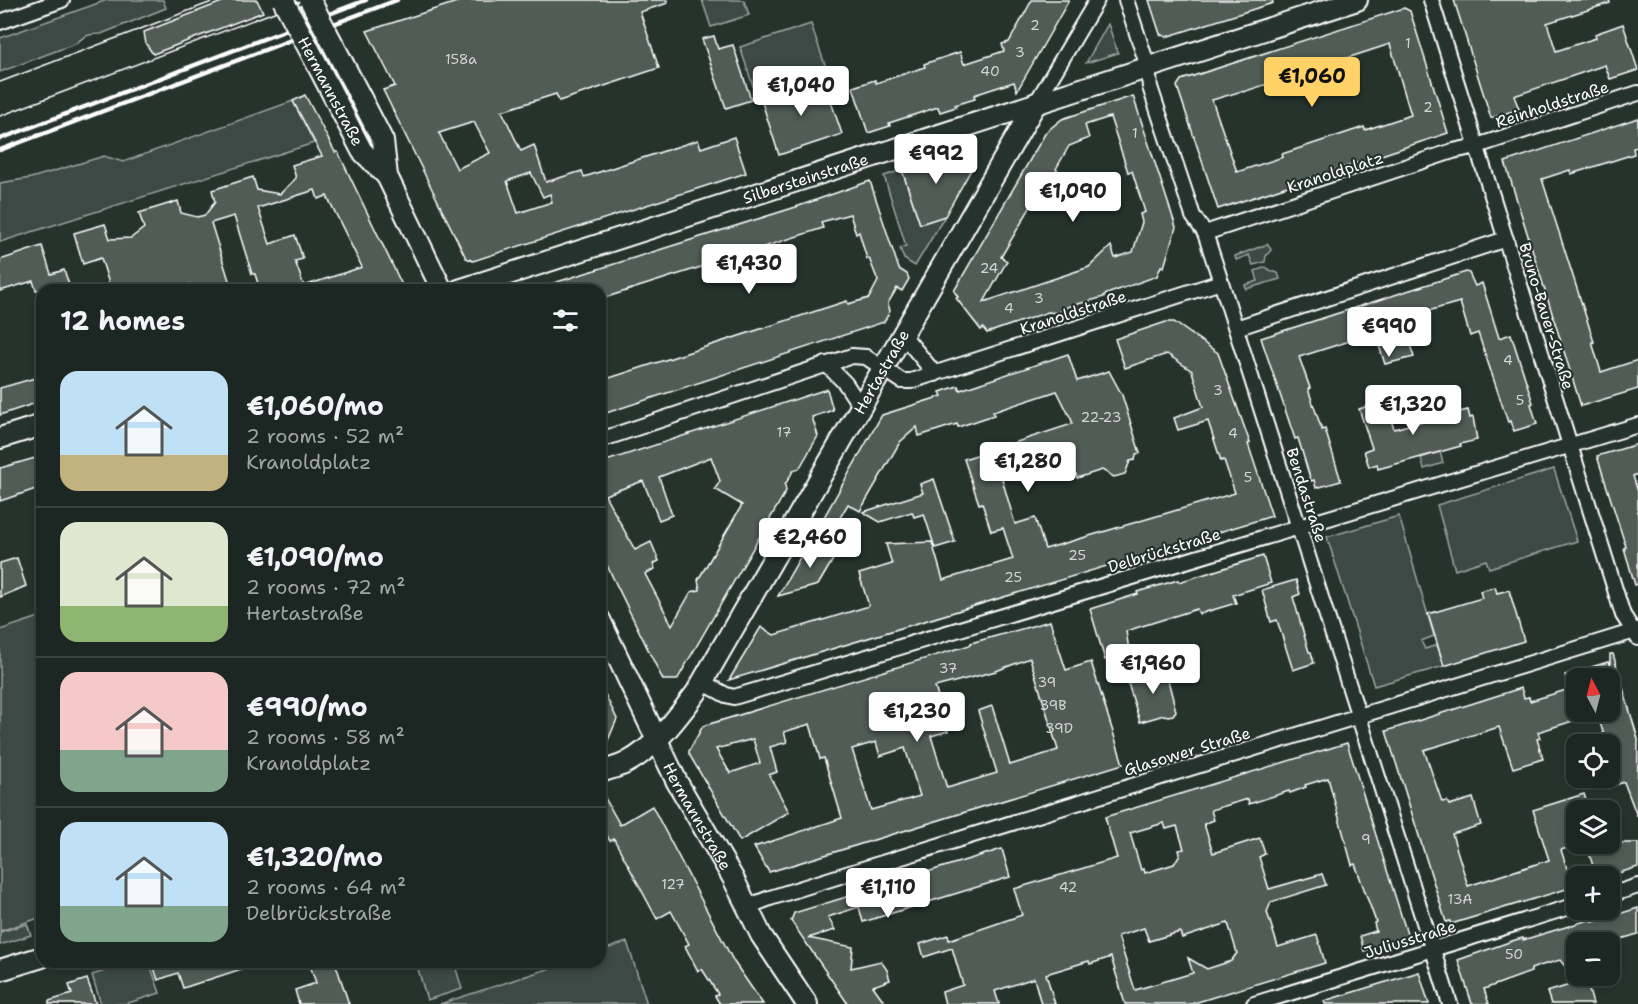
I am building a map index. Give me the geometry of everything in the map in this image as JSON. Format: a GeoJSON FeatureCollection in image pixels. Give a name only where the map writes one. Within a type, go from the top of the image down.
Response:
{"type":"FeatureCollection","features":[{"type":"Feature","properties":{"kind":"street"},"geometry":{"type":"LineString","coordinates":[[0,22],[62,0]]}},
{"type":"Feature","properties":{"kind":"street","name":"Hermannstraße"},"geometry":{"type":"LineString","coordinates":[[283,0],[362,152],[387,176]]}},
{"type":"Feature","properties":{"kind":"street","name":"Hermannstraße"},"geometry":{"type":"LineString","coordinates":[[310,0],[383,141],[387,176],[439,284]]}},
{"type":"Feature","properties":{"kind":"street","name":"Hertastraße"},"geometry":{"type":"LineString","coordinates":[[606,770],[626,763],[657,739],[680,714],[702,682],[1097,0]]}},
{"type":"Feature","properties":{"kind":"street","name":"Bendastraße"},"geometry":{"type":"LineString","coordinates":[[1126,0],[1148,67],[1150,87],[1193,216],[1205,233],[1300,526],[1450,1004]]}},
{"type":"Feature","properties":{"kind":"street","name":"Silbersteinstraße"},"geometry":{"type":"LineString","coordinates":[[478,284],[1357,0]]}},
{"type":"Feature","properties":{"kind":"street","name":"Bruno-Bauer-Straße"},"geometry":{"type":"LineString","coordinates":[[1431,0],[1623,615],[1637,633]]}},
{"type":"Feature","properties":{"kind":"street","name":"Reinholdstraße"},"geometry":{"type":"LineString","coordinates":[[1477,146],[1638,93]]}},
{"type":"Feature","properties":{"kind":"street","name":"Kranoldplatz"},"geometry":{"type":"LineString","coordinates":[[1205,233],[1449,152],[1477,146]]}},
{"type":"Feature","properties":{"kind":"street"},"geometry":{"type":"LineString","coordinates":[[1236,328],[1506,239]]}},
{"type":"Feature","properties":{"kind":"street","name":"Kranoldstraße"},"geometry":{"type":"LineString","coordinates":[[606,438],[852,356],[866,357],[906,382],[1221,282]]}},
{"type":"Feature","properties":{"kind":"street"},"geometry":{"type":"LineString","coordinates":[[903,335],[935,374]]}},
{"type":"Feature","properties":{"kind":"street"},"geometry":{"type":"LineString","coordinates":[[826,364],[845,383],[861,407]]}},
{"type":"Feature","properties":{"kind":"street","name":"Delbrückstraße"},"geometry":{"type":"LineString","coordinates":[[702,682],[734,697],[1638,425]]}},
{"type":"Feature","properties":{"kind":"street"},"geometry":{"type":"LineString","coordinates":[[0,438],[36,427]]}},
{"type":"Feature","properties":{"kind":"street","name":"Hermannstraße"},"geometry":{"type":"LineString","coordinates":[[606,633],[677,782],[733,878],[767,945],[807,1004]]}},
{"type":"Feature","properties":{"kind":"street","name":"Glasower Straße"},"geometry":{"type":"LineString","coordinates":[[747,907],[770,897],[1360,715],[1637,633]]}},
{"type":"Feature","properties":{"kind":"street"},"geometry":{"type":"LineString","coordinates":[[1620,892],[1638,886]]}},
{"type":"Feature","properties":{"kind":"street","name":"Juliusstraße"},"geometry":{"type":"LineString","coordinates":[[1254,1004],[1566,908]]}},
{"type":"Feature","properties":{"kind":"street"},"geometry":{"type":"LineString","coordinates":[[0,970],[36,959]]}},
{"type":"Feature","properties":{"kind":"shaded area"},"geometry":{"type":"Polygon","coordinates":[[[107,0],[163,0],[166,8],[101,34],[82,38],[77,43],[0,72],[0,38],[107,0]]]}},
{"type":"Feature","properties":{"kind":"shaded area"},"geometry":{"type":"Polygon","coordinates":[[[702,0],[744,0],[749,15],[711,27],[702,0]]]}},
{"type":"Feature","properties":{"kind":"shaded area"},"geometry":{"type":"Polygon","coordinates":[[[811,24],[826,68],[755,92],[740,47],[811,24]]]}},
{"type":"Feature","properties":{"kind":"shaded area"},"geometry":{"type":"Polygon","coordinates":[[[1108,24],[1118,53],[1086,63],[1108,24]]]}},
{"type":"Feature","properties":{"kind":"shaded area"},"geometry":{"type":"Polygon","coordinates":[[[293,101],[314,143],[0,242],[0,183],[31,178],[104,156],[123,162],[293,101]]]}},
{"type":"Feature","properties":{"kind":"shaded area"},"geometry":{"type":"Polygon","coordinates":[[[902,170],[920,224],[945,216],[915,266],[904,259],[900,248],[906,246],[884,176],[902,170]]]}},
{"type":"Feature","properties":{"kind":"shaded area"},"geometry":{"type":"Polygon","coordinates":[[[1268,244],[1271,250],[1265,262],[1253,265],[1249,255],[1236,260],[1235,256],[1268,244]]]}},
{"type":"Feature","properties":{"kind":"shaded area"},"geometry":{"type":"Polygon","coordinates":[[[1266,267],[1278,273],[1280,279],[1246,289],[1245,285],[1258,281],[1255,271],[1266,267]]]}},
{"type":"Feature","properties":{"kind":"shaded area"},"geometry":{"type":"Polygon","coordinates":[[[1440,452],[1443,463],[1424,469],[1421,458],[1440,452]]]}},
{"type":"Feature","properties":{"kind":"shaded area"},"geometry":{"type":"Polygon","coordinates":[[[1554,469],[1577,541],[1489,568],[1486,560],[1455,570],[1437,505],[1554,469]]]}},
{"type":"Feature","properties":{"kind":"shaded area"},"geometry":{"type":"Polygon","coordinates":[[[1399,516],[1434,636],[1421,641],[1425,649],[1437,645],[1444,666],[1374,686],[1327,537],[1399,516]]]}},
{"type":"Feature","properties":{"kind":"shaded area"},"geometry":{"type":"Polygon","coordinates":[[[36,618],[36,919],[0,931],[0,630],[36,618]]]}},
{"type":"Feature","properties":{"kind":"shaded area"},"geometry":{"type":"Polygon","coordinates":[[[27,924],[31,935],[0,945],[0,932],[27,924]]]}},
{"type":"Feature","properties":{"kind":"shaded area"},"geometry":{"type":"Polygon","coordinates":[[[627,942],[647,1004],[440,1004],[551,968],[606,968],[606,949],[627,942]]]}},
{"type":"Feature","properties":{"kind":"shaded area"},"geometry":{"type":"Polygon","coordinates":[[[114,968],[151,968],[160,993],[125,1004],[101,1004],[92,975],[114,968]]]}},
{"type":"Feature","properties":{"kind":"shaded area"},"geometry":{"type":"Polygon","coordinates":[[[418,968],[456,968],[462,989],[427,1000],[418,968]]]}},
{"type":"Feature","properties":{"kind":"building"},"geometry":{"type":"Polygon","coordinates":[[[227,0],[257,0],[263,12],[153,54],[146,44],[144,32],[227,0]]]}},
{"type":"Feature","properties":{"kind":"building"},"geometry":{"type":"Polygon","coordinates":[[[463,0],[667,0],[668,3],[640,12],[659,68],[559,101],[556,94],[502,111],[521,151],[534,145],[546,182],[582,171],[584,177],[698,140],[701,148],[734,137],[746,173],[473,261],[466,258],[383,90],[395,86],[367,31],[463,0]],[[474,122],[439,133],[457,169],[490,153],[474,122]],[[531,173],[507,181],[518,213],[552,202],[550,194],[543,197],[531,173]]]}},
{"type":"Feature","properties":{"kind":"building"},"geometry":{"type":"Polygon","coordinates":[[[1032,0],[1069,0],[1017,91],[1014,82],[974,95],[975,99],[955,105],[956,107],[940,112],[938,107],[889,123],[890,126],[868,133],[853,87],[875,80],[876,83],[925,67],[924,64],[960,52],[964,64],[1004,51],[1002,44],[1009,42],[1032,0]]]}},
{"type":"Feature","properties":{"kind":"building"},"geometry":{"type":"Polygon","coordinates":[[[1149,0],[1272,0],[1273,3],[1166,37],[1160,34],[1149,0]]]}},
{"type":"Feature","properties":{"kind":"building"},"geometry":{"type":"Polygon","coordinates":[[[1454,0],[1609,0],[1610,3],[1547,23],[1556,51],[1596,38],[1595,34],[1623,24],[1638,70],[1610,79],[1605,65],[1514,96],[1519,109],[1491,118],[1454,0]]]}},
{"type":"Feature","properties":{"kind":"building"},"geometry":{"type":"Polygon","coordinates":[[[1404,8],[1410,11],[1448,133],[1218,209],[1177,86],[1181,80],[1404,8]],[[1390,44],[1212,100],[1237,172],[1283,157],[1282,154],[1364,127],[1365,130],[1411,115],[1390,44]]]}},
{"type":"Feature","properties":{"kind":"building"},"geometry":{"type":"Polygon","coordinates":[[[714,36],[718,49],[733,45],[751,100],[726,108],[702,39],[714,36]]]}},
{"type":"Feature","properties":{"kind":"building"},"geometry":{"type":"Polygon","coordinates":[[[823,78],[842,134],[779,155],[761,99],[823,78]]]}},
{"type":"Feature","properties":{"kind":"building"},"geometry":{"type":"Polygon","coordinates":[[[305,95],[335,152],[338,152],[402,284],[310,284],[362,267],[327,196],[318,199],[315,190],[258,208],[270,244],[295,235],[303,259],[295,261],[303,284],[258,284],[255,274],[252,274],[234,216],[211,223],[230,284],[109,284],[101,258],[83,264],[74,233],[105,224],[110,239],[131,238],[144,228],[139,213],[178,201],[181,213],[197,217],[205,215],[215,202],[212,190],[253,177],[257,190],[280,194],[296,178],[292,165],[322,156],[293,101],[305,95]]]}},
{"type":"Feature","properties":{"kind":"building"},"geometry":{"type":"Polygon","coordinates":[[[1133,96],[1176,227],[1164,267],[1161,266],[1157,276],[1104,295],[1104,297],[1067,307],[1058,313],[1048,312],[987,333],[983,328],[981,330],[956,298],[958,297],[954,291],[1046,132],[1062,119],[1133,96]],[[1110,117],[1085,125],[1089,138],[1069,146],[1051,183],[1047,188],[1044,184],[1001,257],[1007,261],[984,302],[1089,267],[1111,246],[1115,258],[1133,252],[1142,222],[1140,214],[1145,212],[1132,171],[1128,172],[1110,117]]]}},
{"type":"Feature","properties":{"kind":"building"},"geometry":{"type":"Polygon","coordinates":[[[1638,118],[1638,147],[1633,148],[1634,154],[1571,174],[1570,170],[1542,179],[1594,342],[1592,342],[1601,372],[1638,360],[1638,389],[1581,406],[1505,162],[1638,118]]]}},
{"type":"Feature","properties":{"kind":"building"},"geometry":{"type":"Polygon","coordinates":[[[964,150],[965,170],[972,168],[945,216],[920,224],[902,170],[964,150]]]}},
{"type":"Feature","properties":{"kind":"building"},"geometry":{"type":"Polygon","coordinates":[[[870,181],[899,269],[907,274],[909,279],[902,291],[897,288],[888,303],[890,311],[884,322],[606,413],[606,379],[847,301],[848,304],[869,298],[878,281],[869,258],[867,259],[859,232],[856,234],[850,214],[821,222],[823,228],[607,297],[606,284],[551,284],[796,207],[870,181]]]}},
{"type":"Feature","properties":{"kind":"building"},"geometry":{"type":"Polygon","coordinates":[[[42,246],[51,274],[64,270],[69,284],[36,284],[36,290],[33,281],[0,291],[0,260],[42,246]]]}},
{"type":"Feature","properties":{"kind":"building"},"geometry":{"type":"Polygon","coordinates":[[[1466,272],[1469,273],[1475,286],[1482,283],[1499,338],[1511,334],[1533,403],[1531,404],[1537,424],[1514,431],[1511,421],[1508,422],[1478,333],[1470,336],[1460,302],[1428,311],[1429,314],[1403,323],[1414,357],[1385,364],[1375,333],[1299,357],[1341,481],[1316,488],[1314,480],[1311,481],[1298,438],[1295,439],[1261,338],[1466,272]]]}},
{"type":"Feature","properties":{"kind":"building"},"geometry":{"type":"Polygon","coordinates":[[[1166,322],[1174,322],[1218,353],[1250,443],[1248,444],[1272,516],[729,680],[761,627],[774,635],[869,606],[859,574],[892,564],[886,544],[932,542],[943,580],[1013,559],[1003,528],[991,531],[964,459],[1072,424],[1057,391],[993,412],[994,415],[958,427],[957,424],[919,436],[917,427],[900,442],[860,511],[848,504],[834,528],[844,534],[807,547],[882,415],[942,396],[940,392],[958,386],[960,390],[1068,354],[1077,381],[1109,371],[1122,395],[1140,453],[1136,454],[1135,460],[1130,461],[1125,474],[1114,477],[1102,470],[1077,478],[1076,474],[1069,476],[1063,458],[1002,479],[1015,524],[1035,518],[1045,549],[1235,493],[1224,460],[1221,461],[1208,421],[1178,430],[1174,418],[1203,407],[1192,371],[1167,354],[1125,368],[1115,339],[1166,322]]]}},
{"type":"Feature","properties":{"kind":"building"},"geometry":{"type":"Polygon","coordinates":[[[36,378],[36,403],[0,415],[0,388],[36,378]]]}},
{"type":"Feature","properties":{"kind":"building"},"geometry":{"type":"Polygon","coordinates":[[[827,389],[833,410],[812,417],[818,436],[799,469],[793,471],[785,485],[786,491],[677,680],[663,680],[606,563],[606,497],[635,550],[651,542],[659,561],[653,564],[655,569],[645,574],[672,625],[691,592],[700,590],[698,580],[742,505],[715,489],[720,481],[711,457],[659,477],[672,515],[659,520],[643,481],[606,495],[606,461],[827,389]]]}},
{"type":"Feature","properties":{"kind":"building"},"geometry":{"type":"Polygon","coordinates":[[[1382,402],[1383,406],[1386,405],[1394,429],[1468,410],[1470,418],[1473,417],[1477,440],[1378,469],[1377,464],[1369,467],[1364,451],[1372,448],[1359,409],[1382,402]]]}},
{"type":"Feature","properties":{"kind":"building"},"geometry":{"type":"Polygon","coordinates":[[[1638,444],[1638,474],[1633,476],[1638,492],[1638,584],[1635,585],[1624,548],[1626,547],[1597,456],[1638,444]]]}},
{"type":"Feature","properties":{"kind":"building"},"geometry":{"type":"Polygon","coordinates":[[[36,458],[36,489],[0,501],[0,468],[36,458]]]}},
{"type":"Feature","properties":{"kind":"building"},"geometry":{"type":"Polygon","coordinates":[[[934,479],[955,542],[935,548],[924,514],[914,517],[912,512],[880,522],[863,512],[923,493],[920,484],[934,479]]]}},
{"type":"Feature","properties":{"kind":"building"},"geometry":{"type":"Polygon","coordinates":[[[841,546],[818,585],[778,596],[806,547],[841,546]]]}},
{"type":"Feature","properties":{"kind":"building"},"geometry":{"type":"Polygon","coordinates":[[[1263,556],[1271,583],[1233,595],[1236,603],[1199,614],[1197,609],[1126,631],[1129,650],[1105,660],[1090,609],[1138,594],[1137,592],[1178,580],[1179,582],[1263,556]]]}},
{"type":"Feature","properties":{"kind":"building"},"geometry":{"type":"Polygon","coordinates":[[[17,558],[26,586],[0,597],[0,563],[17,558]]]}},
{"type":"Feature","properties":{"kind":"building"},"geometry":{"type":"Polygon","coordinates":[[[1296,580],[1300,594],[1293,597],[1314,663],[1293,670],[1277,620],[1271,622],[1262,590],[1296,580]]]}},
{"type":"Feature","properties":{"kind":"building"},"geometry":{"type":"Polygon","coordinates":[[[1495,587],[1497,593],[1509,590],[1524,641],[1444,666],[1428,614],[1482,598],[1480,591],[1495,587]]]}},
{"type":"Feature","properties":{"kind":"building"},"geometry":{"type":"Polygon","coordinates":[[[1050,621],[1066,670],[1091,662],[1123,764],[769,872],[754,847],[842,818],[824,758],[820,759],[810,724],[784,732],[787,742],[770,747],[777,772],[769,775],[789,812],[740,841],[689,754],[703,726],[971,643],[1050,621]],[[1030,658],[996,671],[935,687],[948,731],[931,736],[947,788],[997,773],[978,711],[992,706],[1010,765],[1058,750],[1030,658]],[[753,739],[716,749],[730,773],[760,763],[753,739]],[[876,742],[852,749],[871,810],[920,796],[905,748],[880,756],[876,742]]]}},
{"type":"Feature","properties":{"kind":"building"},"geometry":{"type":"Polygon","coordinates":[[[1610,654],[1613,654],[1617,668],[1588,668],[1608,662],[1610,666],[1610,654]]]}},
{"type":"Feature","properties":{"kind":"building"},"geometry":{"type":"Polygon","coordinates":[[[1168,667],[1171,679],[1168,680],[1176,711],[1173,715],[1164,715],[1140,722],[1127,680],[1168,667]]]}},
{"type":"Feature","properties":{"kind":"building"},"geometry":{"type":"Polygon","coordinates":[[[1620,678],[1638,739],[1637,816],[1624,782],[1620,783],[1620,734],[1604,734],[1600,722],[1620,722],[1620,678]]]}},
{"type":"Feature","properties":{"kind":"building"},"geometry":{"type":"Polygon","coordinates":[[[1521,688],[1524,698],[1529,697],[1530,701],[1566,690],[1566,722],[1570,722],[1538,732],[1540,738],[1537,739],[1543,759],[1513,768],[1499,727],[1424,750],[1442,802],[1447,801],[1449,805],[1473,798],[1481,825],[1452,834],[1468,886],[1549,860],[1533,810],[1584,794],[1586,800],[1566,800],[1566,848],[1561,850],[1566,866],[1566,889],[1451,924],[1450,921],[1446,922],[1386,731],[1521,688]]]}},
{"type":"Feature","properties":{"kind":"building"},"geometry":{"type":"Polygon","coordinates":[[[606,696],[617,719],[606,745],[606,696]]]}},
{"type":"Feature","properties":{"kind":"building"},"geometry":{"type":"Polygon","coordinates":[[[1347,743],[1408,937],[1364,951],[1360,936],[1376,931],[1374,923],[1376,922],[1355,864],[1352,865],[1328,778],[1305,785],[1306,787],[1290,793],[1289,791],[1249,804],[1248,799],[1211,810],[1214,820],[1204,824],[1213,853],[1260,838],[1265,854],[1259,857],[1269,889],[1322,874],[1326,885],[1271,902],[1267,912],[1278,947],[1317,935],[1325,963],[1191,1004],[1125,1004],[1111,957],[1046,974],[1055,1004],[1041,1004],[1034,978],[995,991],[999,1004],[945,1004],[942,992],[963,985],[952,948],[924,957],[920,944],[948,935],[949,940],[1022,915],[1014,889],[1117,858],[1105,817],[1347,743]],[[1164,823],[1130,833],[1141,870],[1144,869],[1145,873],[1174,864],[1180,854],[1179,850],[1184,849],[1177,826],[1166,829],[1164,823]],[[1228,923],[1182,938],[1180,932],[1149,941],[1144,928],[1118,936],[1135,990],[1193,973],[1188,958],[1207,969],[1231,961],[1237,953],[1228,923]]]}},
{"type":"Feature","properties":{"kind":"building"},"geometry":{"type":"Polygon","coordinates":[[[606,800],[620,825],[652,806],[734,962],[763,1004],[720,1004],[715,996],[718,994],[702,969],[698,971],[685,946],[689,944],[671,911],[657,919],[614,839],[610,841],[606,834],[606,800]]]}},
{"type":"Feature","properties":{"kind":"building"},"geometry":{"type":"Polygon","coordinates":[[[1620,843],[1638,843],[1638,867],[1620,873],[1620,866],[1593,866],[1589,854],[1620,854],[1620,843]]]}},
{"type":"Feature","properties":{"kind":"building"},"geometry":{"type":"Polygon","coordinates":[[[1002,849],[1010,877],[863,922],[859,907],[828,917],[835,930],[808,938],[853,947],[851,968],[881,961],[890,980],[873,986],[886,1004],[848,1004],[791,921],[794,913],[1002,849]]]}},
{"type":"Feature","properties":{"kind":"building"},"geometry":{"type":"Polygon","coordinates":[[[1638,908],[1638,934],[1620,939],[1620,932],[1566,932],[1566,968],[1560,960],[1531,969],[1531,972],[1484,989],[1489,1004],[1472,1004],[1458,960],[1515,940],[1523,938],[1523,940],[1589,920],[1593,922],[1620,920],[1620,914],[1638,908]]]}},
{"type":"Feature","properties":{"kind":"building"},"geometry":{"type":"Polygon","coordinates":[[[154,968],[245,968],[183,988],[178,973],[158,980],[154,968]]]}},
{"type":"Feature","properties":{"kind":"building"},"geometry":{"type":"Polygon","coordinates":[[[311,968],[337,968],[349,1004],[299,1004],[295,990],[316,983],[311,968]]]}},
{"type":"Feature","properties":{"kind":"building"},"geometry":{"type":"Polygon","coordinates":[[[1419,972],[1429,1004],[1325,1004],[1324,1001],[1419,972]]]}},
{"type":"Feature","properties":{"kind":"building"},"geometry":{"type":"Polygon","coordinates":[[[87,979],[96,1004],[49,1004],[49,1001],[72,994],[69,985],[87,979]]]}},
{"type":"Feature","properties":{"kind":"building"},"geometry":{"type":"Polygon","coordinates":[[[1566,986],[1588,986],[1593,1004],[1551,1004],[1547,992],[1566,986]]]}},
{"type":"Feature","properties":{"kind":"tram line"},"geometry":{"type":"LineString","coordinates":[[0,82],[217,0]]}},
{"type":"Feature","properties":{"kind":"tram line"},"geometry":{"type":"LineString","coordinates":[[0,116],[306,0]]}},
{"type":"Feature","properties":{"kind":"railway"},"geometry":{"type":"LineString","coordinates":[[0,139],[366,0]]}},
{"type":"Feature","properties":{"kind":"railway"},"geometry":{"type":"LineString","coordinates":[[0,150],[397,0]]}}]}
